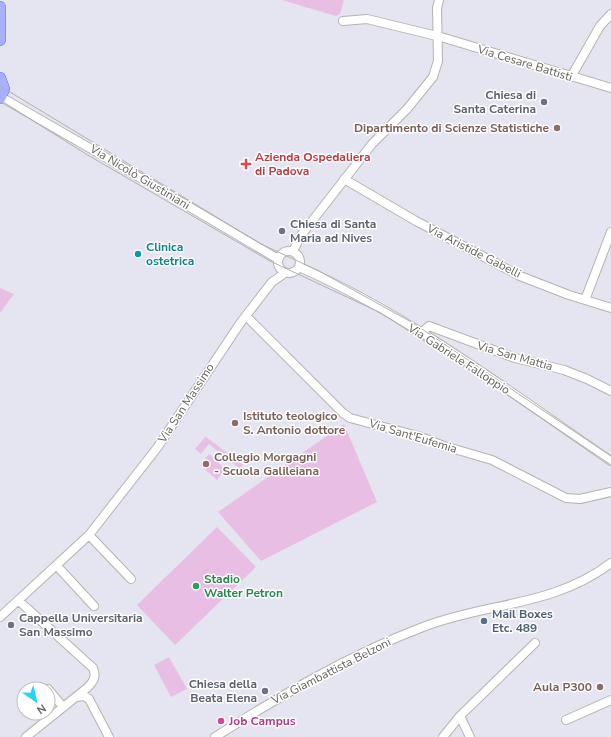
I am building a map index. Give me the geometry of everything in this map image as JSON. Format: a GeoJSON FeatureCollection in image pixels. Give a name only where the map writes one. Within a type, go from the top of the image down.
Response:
{"type":"FeatureCollection","features":[{"type":"Feature","properties":{"kind":"main road"},"geometry":{"type":"LineString","coordinates":[[0,7],[0,40]]}},
{"type":"Feature","properties":{"kind":"main road"},"geometry":{"type":"LineString","coordinates":[[0,78],[4,89],[0,98]]}},
{"type":"Feature","properties":{"kind":"street"},"geometry":{"type":"LineString","coordinates":[[293,252],[302,234],[344,179],[377,139],[406,109],[433,77],[438,60],[438,4]]}},
{"type":"Feature","properties":{"kind":"street"},"geometry":{"type":"LineString","coordinates":[[571,77],[600,26],[610,16]]}},
{"type":"Feature","properties":{"kind":"street","name":"Via Cesare Battisti"},"geometry":{"type":"LineString","coordinates":[[343,21],[367,19],[438,37],[611,88]]}},
{"type":"Feature","properties":{"kind":"street","name":"Via Nicolò Giustiniani"},"geometry":{"type":"LineString","coordinates":[[0,98],[93,150],[278,259]]}},
{"type":"Feature","properties":{"kind":"street","name":"Via Aristide Gabelli"},"geometry":{"type":"LineString","coordinates":[[344,179],[416,221],[520,276],[611,308]]}},
{"type":"Feature","properties":{"kind":"street"},"geometry":{"type":"LineString","coordinates":[[585,300],[611,232]]}},
{"type":"Feature","properties":{"kind":"street"},"geometry":{"type":"LineString","coordinates":[[284,252],[293,252],[300,258],[300,267],[294,272],[285,273],[278,266],[278,259],[284,252]]}},
{"type":"Feature","properties":{"kind":"street","name":"Via Gabriele Falloppio"},"geometry":{"type":"LineString","coordinates":[[300,267],[350,291],[421,333],[611,461]]}},
{"type":"Feature","properties":{"kind":"street","name":"Via San Massimo"},"geometry":{"type":"LineString","coordinates":[[0,617],[89,535],[157,448],[208,370],[246,316],[272,282],[285,273]]}},
{"type":"Feature","properties":{"kind":"street","name":"Via Sant'Eufemia"},"geometry":{"type":"LineString","coordinates":[[246,316],[343,413],[350,418],[418,436],[444,446],[492,460],[566,498],[580,499],[611,492]]}},
{"type":"Feature","properties":{"kind":"street","name":"Via San Mattia"},"geometry":{"type":"LineString","coordinates":[[421,333],[429,326],[515,358],[564,370],[611,391]]}},
{"type":"Feature","properties":{"kind":"street"},"geometry":{"type":"LineString","coordinates":[[89,535],[131,579]]}},
{"type":"Feature","properties":{"kind":"street","name":"Via Giambattista Belzoni"},"geometry":{"type":"LineString","coordinates":[[215,737],[272,701],[368,650],[454,616],[549,596],[611,563]]}},
{"type":"Feature","properties":{"kind":"street"},"geometry":{"type":"LineString","coordinates":[[57,566],[94,606]]}},
{"type":"Feature","properties":{"kind":"street"},"geometry":{"type":"LineString","coordinates":[[18,600],[93,668],[96,674],[94,680],[76,697],[26,737]]}},
{"type":"Feature","properties":{"kind":"street"},"geometry":{"type":"LineString","coordinates":[[443,737],[460,716],[534,643]]}},
{"type":"Feature","properties":{"kind":"street"},"geometry":{"type":"LineString","coordinates":[[76,697],[84,696],[89,699],[109,737]]}},
{"type":"Feature","properties":{"kind":"street"},"geometry":{"type":"LineString","coordinates":[[56,699],[63,707]]}},
{"type":"Feature","properties":{"kind":"street"},"geometry":{"type":"LineString","coordinates":[[566,720],[611,700]]}},
{"type":"Feature","properties":{"kind":"street"},"geometry":{"type":"LineString","coordinates":[[460,716],[470,737]]}},
{"type":"Feature","properties":{"kind":"shaded area"},"geometry":{"type":"Polygon","coordinates":[[[282,0],[344,0],[340,14],[336,16],[282,0]]]}},
{"type":"Feature","properties":{"kind":"shaded area"},"geometry":{"type":"Polygon","coordinates":[[[0,288],[14,294],[0,313],[0,288]]]}},
{"type":"Feature","properties":{"kind":"shaded area"},"geometry":{"type":"Polygon","coordinates":[[[344,424],[377,502],[261,561],[218,512],[344,424]]]}},
{"type":"Feature","properties":{"kind":"shaded area"},"geometry":{"type":"Polygon","coordinates":[[[206,436],[243,465],[240,469],[209,444],[201,454],[195,449],[206,436]]]}},
{"type":"Feature","properties":{"kind":"shaded area"},"geometry":{"type":"Polygon","coordinates":[[[209,454],[225,469],[217,480],[200,465],[209,454]]]}},
{"type":"Feature","properties":{"kind":"shaded area","name":"Stadio Walter Petron"},"geometry":{"type":"Polygon","coordinates":[[[217,527],[256,567],[175,645],[137,605],[217,527]]]}},
{"type":"Feature","properties":{"kind":"shaded area"},"geometry":{"type":"Polygon","coordinates":[[[169,657],[187,689],[171,697],[154,665],[169,657]]]}},
{"type":"Feature","properties":{"kind":"tram line"},"geometry":{"type":"LineString","coordinates":[[0,86],[261,244],[319,271],[413,323],[611,456]]}},
{"type":"Feature","properties":{"kind":"tram line"},"geometry":{"type":"LineString","coordinates":[[0,100],[86,154],[270,261],[381,313],[497,388],[611,465]]}},
{"type":"Feature","properties":{"kind":"place","name":"Chiesa di Santa Caterina"},"geometry":{"type":"Point","coordinates":[544,102]}},
{"type":"Feature","properties":{"kind":"place","name":"Dipartimento di Scienze Statistiche"},"geometry":{"type":"Point","coordinates":[557,128]}},
{"type":"Feature","properties":{"kind":"place","name":"Azienda Ospedaliera di Padova"},"geometry":{"type":"Point","coordinates":[246,164]}},
{"type":"Feature","properties":{"kind":"place","name":"Chiesa di Santa Maria ad Nives"},"geometry":{"type":"Point","coordinates":[282,231]}},
{"type":"Feature","properties":{"kind":"place","name":"Clinica ostetrica"},"geometry":{"type":"Point","coordinates":[138,254]}},
{"type":"Feature","properties":{"kind":"place","name":"Istituto teologico S. Antonio dottore"},"geometry":{"type":"Point","coordinates":[235,423]}},
{"type":"Feature","properties":{"kind":"place","name":"Collegio Morgagni - Scuola Galileiana"},"geometry":{"type":"Point","coordinates":[206,464]}},
{"type":"Feature","properties":{"kind":"place","name":"Stadio Walter Petron"},"geometry":{"type":"Point","coordinates":[196,586]}},
{"type":"Feature","properties":{"kind":"place","name":"Mail Boxes Etc. 489"},"geometry":{"type":"Point","coordinates":[484,621]}},
{"type":"Feature","properties":{"kind":"place","name":"Cappella Universitaria San Massimo"},"geometry":{"type":"Point","coordinates":[11,625]}},
{"type":"Feature","properties":{"kind":"place","name":"Aula P300"},"geometry":{"type":"Point","coordinates":[600,687]}},
{"type":"Feature","properties":{"kind":"place","name":"Chiesa della Beata Elena"},"geometry":{"type":"Point","coordinates":[265,691]}},
{"type":"Feature","properties":{"kind":"place","name":"Job Campus"},"geometry":{"type":"Point","coordinates":[221,721]}}]}
